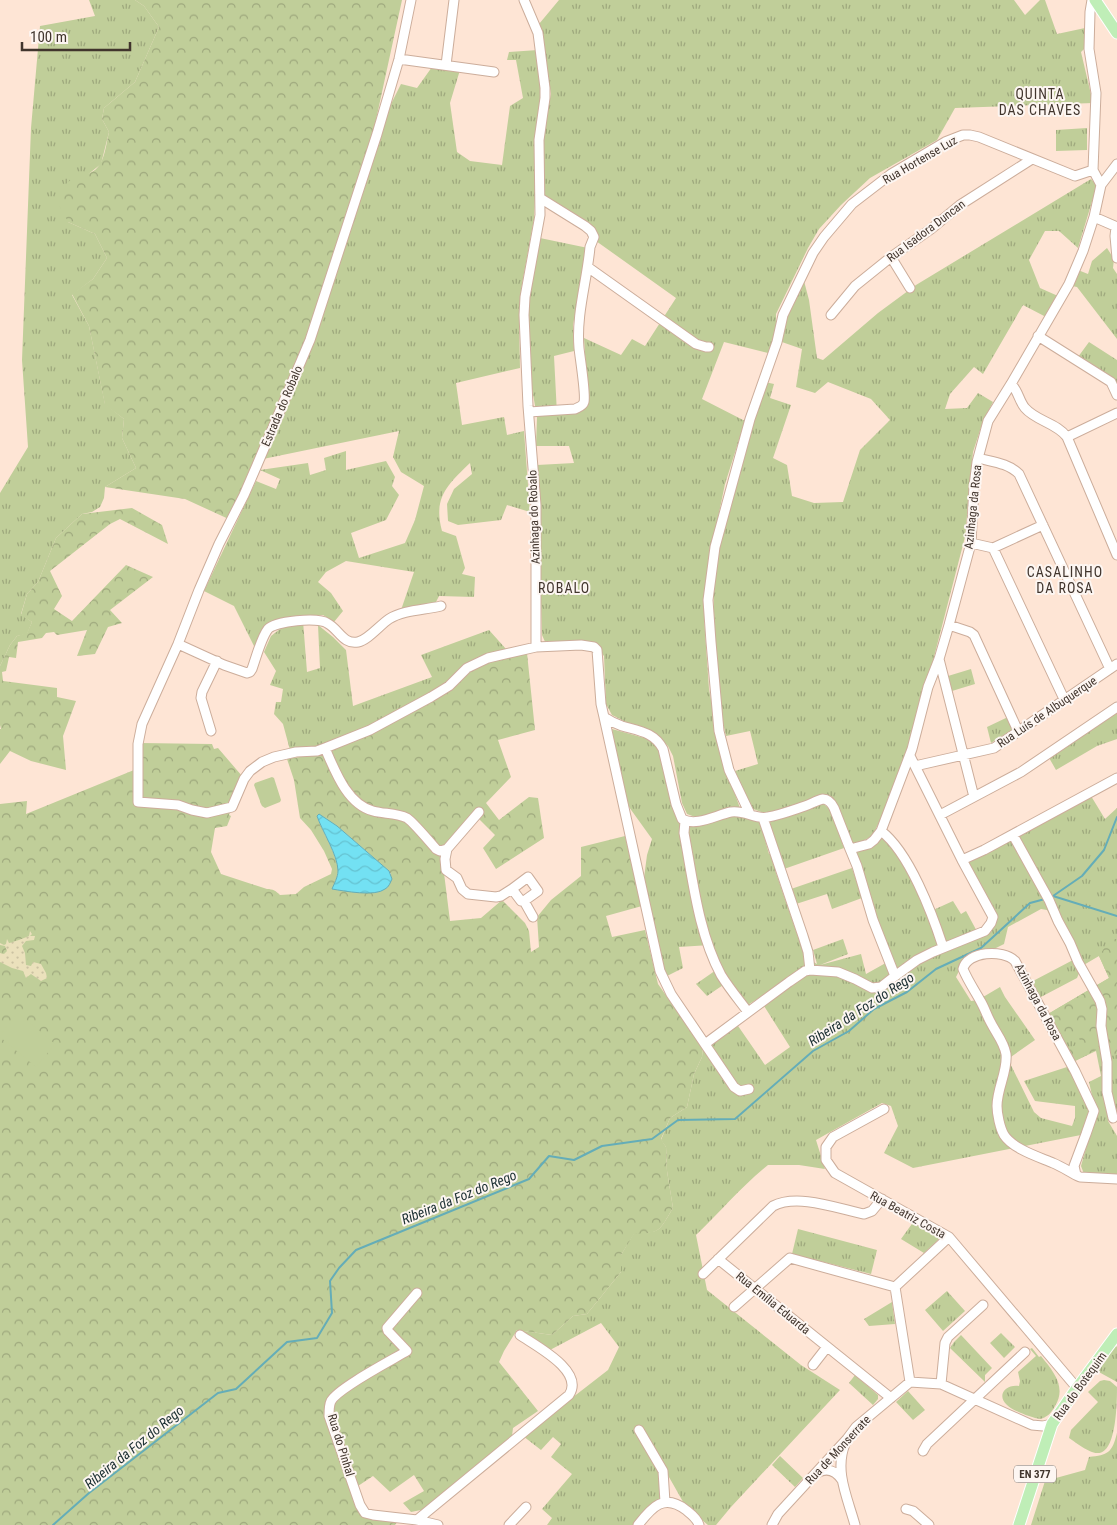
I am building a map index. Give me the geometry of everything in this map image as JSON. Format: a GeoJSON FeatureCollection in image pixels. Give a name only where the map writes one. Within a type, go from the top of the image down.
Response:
{"type":"FeatureCollection","features":[{"type":"Feature","properties":{"kind":"main road"},"geometry":{"type":"LineString","coordinates":[[1094,0],[1117,33]]}},
{"type":"Feature","properties":{"kind":"main road","name":"Rua do Botequim"},"geometry":{"type":"LineString","coordinates":[[1019,1525],[1052,1424],[1117,1334]]}},
{"type":"Feature","properties":{"kind":"street","name":"Estrada do Robalo"},"geometry":{"type":"LineString","coordinates":[[326,748],[317,751],[296,752],[262,762],[250,771],[244,779],[232,807],[226,809],[207,813],[178,805],[159,802],[138,802],[139,734],[142,724],[178,644],[219,544],[244,495],[310,340],[369,160],[399,59],[411,0]]}},
{"type":"Feature","properties":{"kind":"street"},"geometry":{"type":"LineString","coordinates":[[446,65],[454,0]]}},
{"type":"Feature","properties":{"kind":"street","name":"Azinhaga do Robalo"},"geometry":{"type":"LineString","coordinates":[[524,0],[538,33],[545,88],[539,140],[540,215],[524,306],[536,505],[536,647]]}},
{"type":"Feature","properties":{"kind":"street"},"geometry":{"type":"LineString","coordinates":[[1094,0],[1090,12],[1089,49],[1096,93],[1094,170],[1101,185]]}},
{"type":"Feature","properties":{"kind":"street"},"geometry":{"type":"LineString","coordinates":[[399,59],[494,72]]}},
{"type":"Feature","properties":{"kind":"street","name":"Rua Hortense Luz"},"geometry":{"type":"LineString","coordinates":[[750,814],[729,770],[719,731],[708,600],[715,547],[745,436],[777,342],[783,315],[806,266],[824,237],[852,204],[891,174],[945,142],[963,135],[970,135],[1075,176],[1094,170]]}},
{"type":"Feature","properties":{"kind":"street"},"geometry":{"type":"LineString","coordinates":[[1012,151],[1014,170]]}},
{"type":"Feature","properties":{"kind":"street","name":"Rua Isadora Duncan"},"geometry":{"type":"LineString","coordinates":[[831,315],[855,286],[891,257],[931,229],[960,205],[1032,159]]}},
{"type":"Feature","properties":{"kind":"street","name":"Azinhaga da Rosa"},"geometry":{"type":"LineString","coordinates":[[881,831],[910,756],[928,688],[939,659],[971,544],[974,486],[978,458],[988,421],[1069,284],[1094,218],[1101,185],[1117,164]]}},
{"type":"Feature","properties":{"kind":"street"},"geometry":{"type":"LineString","coordinates":[[529,412],[575,409],[581,407],[584,402],[579,343],[581,307],[593,234],[585,226],[540,198]]}},
{"type":"Feature","properties":{"kind":"street"},"geometry":{"type":"LineString","coordinates":[[1094,218],[1117,227],[1114,236],[1117,258]]}},
{"type":"Feature","properties":{"kind":"street"},"geometry":{"type":"LineString","coordinates":[[891,257],[910,288]]}},
{"type":"Feature","properties":{"kind":"street"},"geometry":{"type":"LineString","coordinates":[[588,268],[696,344],[709,347]]}},
{"type":"Feature","properties":{"kind":"street"},"geometry":{"type":"LineString","coordinates":[[1038,336],[1111,382],[1117,395]]}},
{"type":"Feature","properties":{"kind":"street"},"geometry":{"type":"LineString","coordinates":[[1011,384],[1024,408],[1062,431],[1067,437],[1117,555]]}},
{"type":"Feature","properties":{"kind":"street"},"geometry":{"type":"LineString","coordinates":[[1067,437],[1117,413]]}},
{"type":"Feature","properties":{"kind":"street"},"geometry":{"type":"LineString","coordinates":[[978,458],[1012,467],[1020,474],[1043,525],[1114,666]]}},
{"type":"Feature","properties":{"kind":"street"},"geometry":{"type":"LineString","coordinates":[[971,544],[993,548],[1043,525]]}},
{"type":"Feature","properties":{"kind":"street"},"geometry":{"type":"LineString","coordinates":[[993,548],[1064,699]]}},
{"type":"Feature","properties":{"kind":"street"},"geometry":{"type":"LineString","coordinates":[[178,644],[242,672],[250,672],[266,631],[273,626],[302,620],[323,620],[330,624],[345,640],[357,643],[390,618],[400,614],[441,606]]}},
{"type":"Feature","properties":{"kind":"street"},"geometry":{"type":"LineString","coordinates":[[949,625],[974,635],[1018,730]]}},
{"type":"Feature","properties":{"kind":"street"},"geometry":{"type":"LineString","coordinates":[[447,849],[440,851],[436,849],[408,819],[398,815],[376,812],[358,804],[340,779],[326,748],[370,730],[410,709],[449,686],[466,668],[488,658],[536,647],[581,644],[594,647],[598,655],[601,704],[660,971],[671,994],[734,1087],[740,1091],[749,1089]]}},
{"type":"Feature","properties":{"kind":"street"},"geometry":{"type":"LineString","coordinates":[[939,659],[974,797]]}},
{"type":"Feature","properties":{"kind":"street"},"geometry":{"type":"LineString","coordinates":[[211,731],[201,698],[217,661]]}},
{"type":"Feature","properties":{"kind":"street","name":"Rua Luís de Albuquerque"},"geometry":{"type":"LineString","coordinates":[[915,766],[994,748],[1114,666]]}},
{"type":"Feature","properties":{"kind":"street"},"geometry":{"type":"LineString","coordinates":[[940,815],[1034,764],[1117,707]]}},
{"type":"Feature","properties":{"kind":"street"},"geometry":{"type":"LineString","coordinates":[[604,717],[615,724],[653,736],[660,743],[680,817],[685,821],[696,822],[741,811],[763,818],[822,799],[831,803],[857,866],[873,920],[895,976]]}},
{"type":"Feature","properties":{"kind":"street"},"geometry":{"type":"LineString","coordinates":[[704,1044],[789,982],[810,970],[838,972],[872,988],[881,987],[917,960],[943,947],[986,931],[992,921],[992,914],[962,860],[910,756]]}},
{"type":"Feature","properties":{"kind":"street"},"geometry":{"type":"LineString","coordinates":[[962,860],[1013,835],[1117,778]]}},
{"type":"Feature","properties":{"kind":"street"},"geometry":{"type":"LineString","coordinates":[[479,812],[447,849],[445,859],[446,870],[457,878],[462,888],[468,894],[496,897],[501,896],[528,877],[538,891],[524,901],[533,917]]}},
{"type":"Feature","properties":{"kind":"street"},"geometry":{"type":"LineString","coordinates":[[763,818],[808,952],[810,970]]}},
{"type":"Feature","properties":{"kind":"street"},"geometry":{"type":"LineString","coordinates":[[685,821],[684,833],[704,930],[722,977],[748,1012]]}},
{"type":"Feature","properties":{"kind":"street"},"geometry":{"type":"LineString","coordinates":[[850,849],[869,844],[881,831],[890,838],[914,877],[934,919],[943,947]]}},
{"type":"Feature","properties":{"kind":"street"},"geometry":{"type":"LineString","coordinates":[[1013,835],[1049,900],[1078,962],[1100,1001],[1102,1009],[1101,1026],[1107,1062],[1107,1092],[1115,1119]]}},
{"type":"Feature","properties":{"kind":"street"},"geometry":{"type":"LineString","coordinates":[[512,889],[521,901]]}},
{"type":"Feature","properties":{"kind":"street","name":"Azinhaga da Rosa"},"geometry":{"type":"LineString","coordinates":[[1094,1110],[1016,961],[1005,954],[998,953],[982,954],[968,960],[963,969],[998,1034],[1006,1053],[997,1107],[1004,1135],[1016,1146],[1080,1177],[1117,1178]]}},
{"type":"Feature","properties":{"kind":"street","name":"Rua Beatriz Costa"},"geometry":{"type":"LineString","coordinates":[[884,1109],[833,1137],[826,1146],[826,1160],[834,1174],[949,1237],[1077,1388]]}},
{"type":"Feature","properties":{"kind":"street"},"geometry":{"type":"LineString","coordinates":[[1076,1175],[1074,1166],[1094,1110],[1115,1119]]}},
{"type":"Feature","properties":{"kind":"street"},"geometry":{"type":"LineString","coordinates":[[703,1274],[778,1203],[789,1201],[818,1203],[864,1214],[872,1211],[882,1199]]}},
{"type":"Feature","properties":{"kind":"street"},"geometry":{"type":"LineString","coordinates":[[895,1286],[949,1237]]}},
{"type":"Feature","properties":{"kind":"street"},"geometry":{"type":"LineString","coordinates":[[734,1307],[790,1258],[895,1286]]}},
{"type":"Feature","properties":{"kind":"street","name":"Rua Emília Eduarda"},"geometry":{"type":"LineString","coordinates":[[718,1259],[891,1398]]}},
{"type":"Feature","properties":{"kind":"street"},"geometry":{"type":"LineString","coordinates":[[895,1286],[910,1382],[941,1384],[1032,1425],[1044,1426],[1052,1424]]}},
{"type":"Feature","properties":{"kind":"street","name":"Rua do Pinhal"},"geometry":{"type":"LineString","coordinates":[[417,1293],[387,1328],[412,1353],[366,1374],[336,1395],[331,1400],[329,1416],[360,1505],[365,1512],[373,1515],[417,1520],[438,1525]]}},
{"type":"Feature","properties":{"kind":"street"},"geometry":{"type":"LineString","coordinates":[[941,1384],[945,1342],[948,1337],[983,1306]]}},
{"type":"Feature","properties":{"kind":"street"},"geometry":{"type":"LineString","coordinates":[[417,1520],[570,1396],[573,1390],[573,1382],[564,1367],[520,1335]]}},
{"type":"Feature","properties":{"kind":"street"},"geometry":{"type":"LineString","coordinates":[[813,1365],[827,1347]]}},
{"type":"Feature","properties":{"kind":"street"},"geometry":{"type":"LineString","coordinates":[[923,1452],[927,1444],[1024,1352]]}},
{"type":"Feature","properties":{"kind":"street","name":"Rua de Monserrate"},"geometry":{"type":"LineString","coordinates":[[772,1525],[778,1514],[856,1427],[910,1382]]}},
{"type":"Feature","properties":{"kind":"street"},"geometry":{"type":"LineString","coordinates":[[639,1430],[663,1471],[665,1502]]}},
{"type":"Feature","properties":{"kind":"street"},"geometry":{"type":"LineString","coordinates":[[847,1439],[840,1460],[842,1480],[856,1525]]}},
{"type":"Feature","properties":{"kind":"street"},"geometry":{"type":"LineString","coordinates":[[815,1474],[820,1471],[830,1470],[842,1480]]}},
{"type":"Feature","properties":{"kind":"street"},"geometry":{"type":"LineString","coordinates":[[638,1525],[648,1512],[665,1502],[681,1506],[698,1521],[699,1525]]}},
{"type":"Feature","properties":{"kind":"street"},"geometry":{"type":"LineString","coordinates":[[509,1525],[526,1507]]}},
{"type":"Feature","properties":{"kind":"street"},"geometry":{"type":"LineString","coordinates":[[906,1509],[913,1511],[929,1525]]}},
{"type":"Feature","properties":{"kind":"green space"},"geometry":{"type":"Polygon","coordinates":[[[89,0],[135,0],[144,6],[159,27],[135,82],[104,108],[102,119],[109,132],[101,164],[86,176],[68,222],[95,234],[107,258],[93,279],[72,295],[89,326],[105,404],[124,419],[122,438],[136,468],[105,487],[104,498],[100,507],[92,512],[82,514],[56,538],[38,582],[27,594],[21,614],[32,622],[27,634],[17,636],[10,645],[0,666],[0,493],[28,447],[22,360],[31,128],[40,26],[95,16],[89,0]]]}},
{"type":"Feature","properties":{"kind":"green space"},"geometry":{"type":"Polygon","coordinates":[[[135,0],[402,0],[374,129],[314,345],[233,521],[185,499],[105,487],[136,468],[122,438],[124,419],[105,405],[89,326],[72,294],[93,279],[107,258],[95,234],[68,222],[58,203],[65,185],[76,175],[92,172],[101,162],[109,132],[102,119],[104,108],[135,82],[159,27],[144,6],[135,0]]]}},
{"type":"Feature","properties":{"kind":"green space"},"geometry":{"type":"Polygon","coordinates":[[[559,0],[1014,0],[1025,15],[1040,0],[1045,0],[1057,34],[1085,28],[1086,47],[1081,52],[1093,103],[955,108],[937,140],[870,178],[819,229],[776,314],[776,336],[768,353],[724,342],[702,399],[745,421],[725,484],[708,566],[704,617],[709,689],[721,755],[740,808],[698,818],[687,814],[682,803],[673,756],[668,746],[653,733],[612,715],[606,704],[604,656],[597,646],[546,644],[542,635],[537,465],[574,463],[569,446],[536,446],[537,417],[531,383],[527,312],[530,284],[540,238],[588,248],[573,325],[574,351],[554,356],[557,414],[575,412],[587,387],[584,338],[621,355],[632,339],[645,346],[676,298],[596,241],[574,215],[543,194],[542,138],[551,94],[539,24],[559,0]]]}},
{"type":"Feature","properties":{"kind":"green space"},"geometry":{"type":"Polygon","coordinates":[[[538,50],[542,87],[534,141],[536,177],[534,219],[521,290],[519,320],[520,368],[456,383],[462,425],[504,417],[507,435],[524,431],[530,512],[507,505],[501,520],[458,525],[448,521],[447,504],[454,489],[472,474],[470,463],[449,485],[444,493],[439,510],[442,531],[456,536],[465,568],[462,574],[475,577],[474,597],[439,596],[435,604],[401,610],[414,572],[346,561],[326,572],[318,582],[331,593],[343,611],[334,622],[323,615],[271,621],[265,627],[256,650],[234,606],[204,591],[256,481],[276,489],[280,479],[260,470],[308,463],[310,475],[326,470],[324,458],[346,451],[346,470],[386,461],[395,477],[392,486],[399,495],[386,520],[351,533],[359,558],[405,543],[415,520],[424,486],[401,472],[393,457],[399,431],[263,459],[313,345],[366,182],[384,118],[401,84],[417,88],[432,67],[460,70],[450,103],[457,152],[470,161],[502,165],[510,106],[523,98],[516,60],[507,60],[509,52],[538,50]]]}},
{"type":"Feature","properties":{"kind":"green space"},"geometry":{"type":"Polygon","coordinates":[[[1087,128],[1087,150],[1056,151],[1056,130],[1087,128]]]}},
{"type":"Feature","properties":{"kind":"green space"},"geometry":{"type":"Polygon","coordinates":[[[1091,179],[1097,185],[1078,248],[1059,231],[1045,231],[1029,260],[1040,288],[1058,296],[1046,317],[1023,305],[983,374],[974,367],[950,394],[945,409],[967,408],[978,393],[993,402],[983,421],[973,452],[965,537],[914,738],[886,809],[872,836],[857,844],[851,843],[829,797],[767,814],[753,809],[742,792],[735,771],[758,764],[750,731],[726,736],[720,710],[715,648],[713,575],[734,483],[765,382],[774,384],[770,398],[791,405],[773,458],[787,465],[792,496],[814,503],[843,502],[860,450],[890,420],[871,399],[828,382],[815,393],[796,387],[802,349],[779,341],[788,309],[804,281],[809,300],[817,358],[823,360],[878,313],[916,285],[1091,179]]]}},
{"type":"Feature","properties":{"kind":"green space"},"geometry":{"type":"Polygon","coordinates":[[[1107,248],[1114,259],[1113,268],[1117,274],[1117,339],[1077,287],[1072,286],[1078,270],[1088,274],[1092,261],[1107,248]]]}},
{"type":"Feature","properties":{"kind":"green space"},"geometry":{"type":"Polygon","coordinates":[[[1089,342],[1117,360],[1117,386],[1078,357],[1089,342]]]}},
{"type":"Feature","properties":{"kind":"green space"},"geometry":{"type":"Polygon","coordinates":[[[132,508],[162,525],[168,544],[120,519],[110,524],[50,571],[62,596],[54,609],[72,621],[126,565],[153,577],[110,610],[122,623],[108,627],[95,654],[77,656],[87,630],[57,635],[54,632],[46,633],[42,638],[18,642],[16,658],[9,657],[6,671],[2,672],[3,681],[57,688],[57,697],[76,701],[63,736],[66,770],[31,761],[10,751],[0,764],[0,666],[10,645],[17,636],[27,633],[32,622],[21,615],[27,594],[38,582],[56,538],[82,514],[132,508]]]}},
{"type":"Feature","properties":{"kind":"green space"},"geometry":{"type":"Polygon","coordinates":[[[303,621],[307,672],[320,668],[318,625],[346,650],[353,706],[432,677],[421,655],[489,630],[506,649],[464,664],[438,690],[371,727],[318,748],[290,750],[283,724],[274,714],[276,702],[281,702],[283,689],[270,685],[276,671],[264,652],[271,636],[280,629],[303,621]]]}},
{"type":"Feature","properties":{"kind":"green space"},"geometry":{"type":"Polygon","coordinates":[[[527,653],[535,730],[498,740],[511,777],[486,803],[499,820],[529,797],[538,798],[544,838],[496,869],[483,848],[495,835],[478,818],[442,857],[450,921],[481,918],[502,900],[525,923],[529,931],[531,952],[539,947],[537,917],[551,900],[581,876],[581,847],[625,836],[642,906],[606,916],[612,937],[645,930],[658,984],[703,1048],[702,1057],[694,1074],[687,1107],[670,1118],[661,1139],[666,1147],[667,1171],[673,1208],[662,1226],[655,1231],[634,1234],[621,1255],[621,1272],[587,1314],[573,1316],[552,1335],[517,1330],[499,1362],[538,1411],[513,1428],[512,1436],[426,1509],[411,1512],[403,1503],[424,1491],[414,1475],[390,1492],[373,1476],[358,1486],[344,1444],[337,1446],[356,1508],[367,1517],[398,1521],[395,1525],[0,1525],[0,804],[27,801],[26,814],[134,770],[140,743],[212,744],[214,749],[218,748],[242,776],[227,826],[215,828],[211,852],[221,874],[276,891],[280,895],[296,894],[304,887],[331,874],[332,869],[311,830],[300,818],[294,780],[287,759],[319,754],[352,742],[408,715],[442,696],[471,671],[489,660],[527,653]],[[319,814],[317,816],[333,851],[337,865],[337,876],[332,889],[379,892],[391,874],[337,826],[319,814]]]}},
{"type":"Feature","properties":{"kind":"green space"},"geometry":{"type":"Polygon","coordinates":[[[971,669],[975,684],[952,691],[948,676],[971,669]]]}},
{"type":"Feature","properties":{"kind":"green space"},"geometry":{"type":"Polygon","coordinates":[[[1117,706],[1117,739],[1097,746],[1056,770],[1048,756],[1117,706]]]}},
{"type":"Feature","properties":{"kind":"green space"},"geometry":{"type":"Polygon","coordinates":[[[1008,717],[1012,730],[991,743],[987,727],[1008,717]]]}},
{"type":"Feature","properties":{"kind":"green space"},"geometry":{"type":"Polygon","coordinates":[[[612,729],[652,740],[663,757],[683,819],[723,815],[752,818],[760,822],[769,854],[778,852],[771,835],[770,821],[821,802],[830,809],[844,848],[784,869],[775,870],[805,957],[817,964],[813,950],[843,939],[848,954],[820,965],[861,954],[866,974],[891,960],[875,917],[867,883],[854,852],[884,827],[931,911],[953,901],[961,914],[966,911],[980,937],[991,932],[996,920],[965,862],[1091,796],[1105,819],[1117,808],[1117,1115],[1108,1114],[1108,1121],[1117,1136],[1117,1174],[1094,1176],[1084,1174],[1081,1166],[1096,1113],[1089,1082],[1101,1076],[1096,1051],[1075,1061],[1048,1014],[1109,978],[1099,956],[1082,966],[1077,978],[1039,998],[1033,981],[1073,960],[1047,910],[1041,909],[1008,927],[1004,944],[962,965],[956,977],[971,1001],[978,1000],[1000,987],[1035,1040],[1008,1059],[1034,1112],[1041,1118],[1072,1126],[1075,1118],[1075,1106],[1035,1101],[1024,1081],[1067,1067],[1090,1106],[1086,1134],[913,1168],[884,1153],[898,1126],[891,1106],[882,1103],[816,1140],[825,1169],[799,1165],[768,1165],[740,1190],[696,1235],[707,1290],[801,1365],[840,1390],[716,1525],[708,1525],[686,1507],[640,1426],[635,1429],[662,1474],[660,1500],[650,1506],[633,1525],[547,1525],[552,1518],[542,1509],[572,1474],[551,1457],[561,1444],[553,1437],[541,1450],[523,1436],[608,1370],[619,1347],[601,1323],[550,1350],[517,1330],[552,1335],[573,1316],[587,1314],[621,1272],[621,1255],[634,1233],[655,1231],[665,1222],[673,1208],[667,1171],[666,1147],[661,1140],[670,1118],[687,1107],[694,1074],[702,1057],[703,1048],[736,1023],[765,1065],[790,1047],[759,998],[746,1006],[729,981],[707,996],[696,984],[719,968],[710,945],[679,947],[683,968],[665,977],[658,960],[644,878],[647,855],[652,839],[629,807],[619,772],[612,729]]]}},
{"type":"Feature","properties":{"kind":"green space"},"geometry":{"type":"Polygon","coordinates":[[[272,777],[281,800],[265,808],[260,802],[254,785],[272,777]]]}},
{"type":"Feature","properties":{"kind":"green space"},"geometry":{"type":"Polygon","coordinates":[[[852,868],[862,898],[832,909],[827,894],[796,904],[791,889],[852,868]]]}},
{"type":"Feature","properties":{"kind":"green space"},"geometry":{"type":"Polygon","coordinates":[[[1110,939],[1117,939],[1117,1055],[1110,1056],[1100,1044],[1096,1050],[1075,1061],[1069,1049],[1081,1042],[1076,1033],[1063,1040],[1048,1014],[1109,978],[1099,956],[1110,939]]]}},
{"type":"Feature","properties":{"kind":"green space"},"geometry":{"type":"Polygon","coordinates":[[[18,1013],[55,1044],[36,1067],[0,1037],[18,1013]]]}},
{"type":"Feature","properties":{"kind":"green space"},"geometry":{"type":"Polygon","coordinates":[[[914,1221],[937,1234],[939,1239],[924,1253],[901,1239],[914,1221]]]}},
{"type":"Feature","properties":{"kind":"green space"},"geometry":{"type":"Polygon","coordinates":[[[798,1229],[877,1250],[871,1274],[792,1254],[798,1229]]]}},
{"type":"Feature","properties":{"kind":"green space"},"geometry":{"type":"Polygon","coordinates":[[[947,1291],[965,1311],[943,1331],[925,1310],[947,1291]]]}},
{"type":"Feature","properties":{"kind":"green space"},"geometry":{"type":"Polygon","coordinates":[[[892,1302],[895,1324],[869,1326],[864,1319],[892,1302]]]}},
{"type":"Feature","properties":{"kind":"green space"},"geometry":{"type":"Polygon","coordinates":[[[1001,1333],[1015,1347],[1004,1358],[990,1343],[1001,1333]]]}},
{"type":"Feature","properties":{"kind":"green space"},"geometry":{"type":"Polygon","coordinates":[[[961,1335],[992,1368],[985,1375],[985,1382],[950,1348],[961,1335]]]}},
{"type":"Feature","properties":{"kind":"green space"},"geometry":{"type":"Polygon","coordinates":[[[1115,1345],[1117,1347],[1117,1382],[1097,1371],[1115,1345]]]}},
{"type":"Feature","properties":{"kind":"green space"},"geometry":{"type":"Polygon","coordinates":[[[1032,1348],[1054,1373],[1060,1392],[1052,1411],[1040,1419],[1014,1410],[1002,1398],[1007,1388],[1019,1386],[1018,1372],[1036,1356],[1030,1349],[1032,1348]]]}},
{"type":"Feature","properties":{"kind":"green space"},"geometry":{"type":"Polygon","coordinates":[[[855,1375],[878,1395],[878,1399],[873,1405],[849,1383],[855,1375]]]}},
{"type":"Feature","properties":{"kind":"green space"},"geometry":{"type":"Polygon","coordinates":[[[1100,1381],[1110,1381],[1117,1387],[1115,1426],[1109,1446],[1104,1451],[1094,1453],[1069,1438],[1071,1430],[1098,1402],[1088,1392],[1100,1381]]]}},
{"type":"Feature","properties":{"kind":"green space"},"geometry":{"type":"Polygon","coordinates":[[[908,1391],[925,1410],[913,1420],[896,1402],[908,1391]]]}},
{"type":"Feature","properties":{"kind":"green space"},"geometry":{"type":"Polygon","coordinates":[[[1117,1433],[1117,1525],[1031,1525],[1045,1481],[1085,1470],[1089,1457],[1105,1454],[1111,1449],[1117,1433]]]}},
{"type":"Feature","properties":{"kind":"green space"},"geometry":{"type":"Polygon","coordinates":[[[780,1456],[803,1478],[795,1487],[772,1465],[780,1456]]]}},
{"type":"Feature","properties":{"kind":"sand"},"geometry":{"type":"Polygon","coordinates":[[[30,931],[32,934],[30,936],[35,936],[34,940],[26,941],[22,946],[26,965],[31,966],[33,962],[41,964],[47,978],[41,981],[31,974],[26,978],[23,971],[0,962],[0,953],[4,954],[7,951],[5,946],[0,945],[0,943],[4,945],[7,939],[9,943],[28,937],[30,931]]]}},
{"type":"Feature","properties":{"kind":"water"},"geometry":{"type":"Polygon","coordinates":[[[319,814],[337,826],[389,871],[392,879],[388,887],[374,893],[332,889],[337,876],[337,865],[333,851],[317,816],[319,814]]]}},
{"type":"Feature","properties":{"kind":"waterway"},"geometry":{"type":"LineString","coordinates":[[1053,896],[1082,876],[1104,850],[1117,817]]}},
{"type":"Feature","properties":{"kind":"waterway","name":"Ribeira da Foz do Rego"},"geometry":{"type":"LineString","coordinates":[[1050,897],[1053,896],[1117,916]]}},
{"type":"Feature","properties":{"kind":"waterway","name":"Ribeira da Foz do Rego"},"geometry":{"type":"LineString","coordinates":[[53,1525],[89,1493],[218,1393],[236,1389],[287,1342],[317,1338],[332,1313],[330,1281],[356,1250],[529,1179],[549,1156],[574,1160],[602,1146],[652,1139],[678,1120],[735,1119],[813,1051],[849,1031],[874,1009],[907,992],[936,969],[981,948],[1030,903],[1045,899]]}},
{"type":"Feature","properties":{"kind":"district","name":"QUINTA DAS CHAVES"},"geometry":{"type":"Point","coordinates":[1040,102]}},
{"type":"Feature","properties":{"kind":"district","name":"CASALINHO DA ROSA"},"geometry":{"type":"Point","coordinates":[1065,580]}},
{"type":"Feature","properties":{"kind":"district","name":"ROBALO"},"geometry":{"type":"Point","coordinates":[564,588]}}]}
